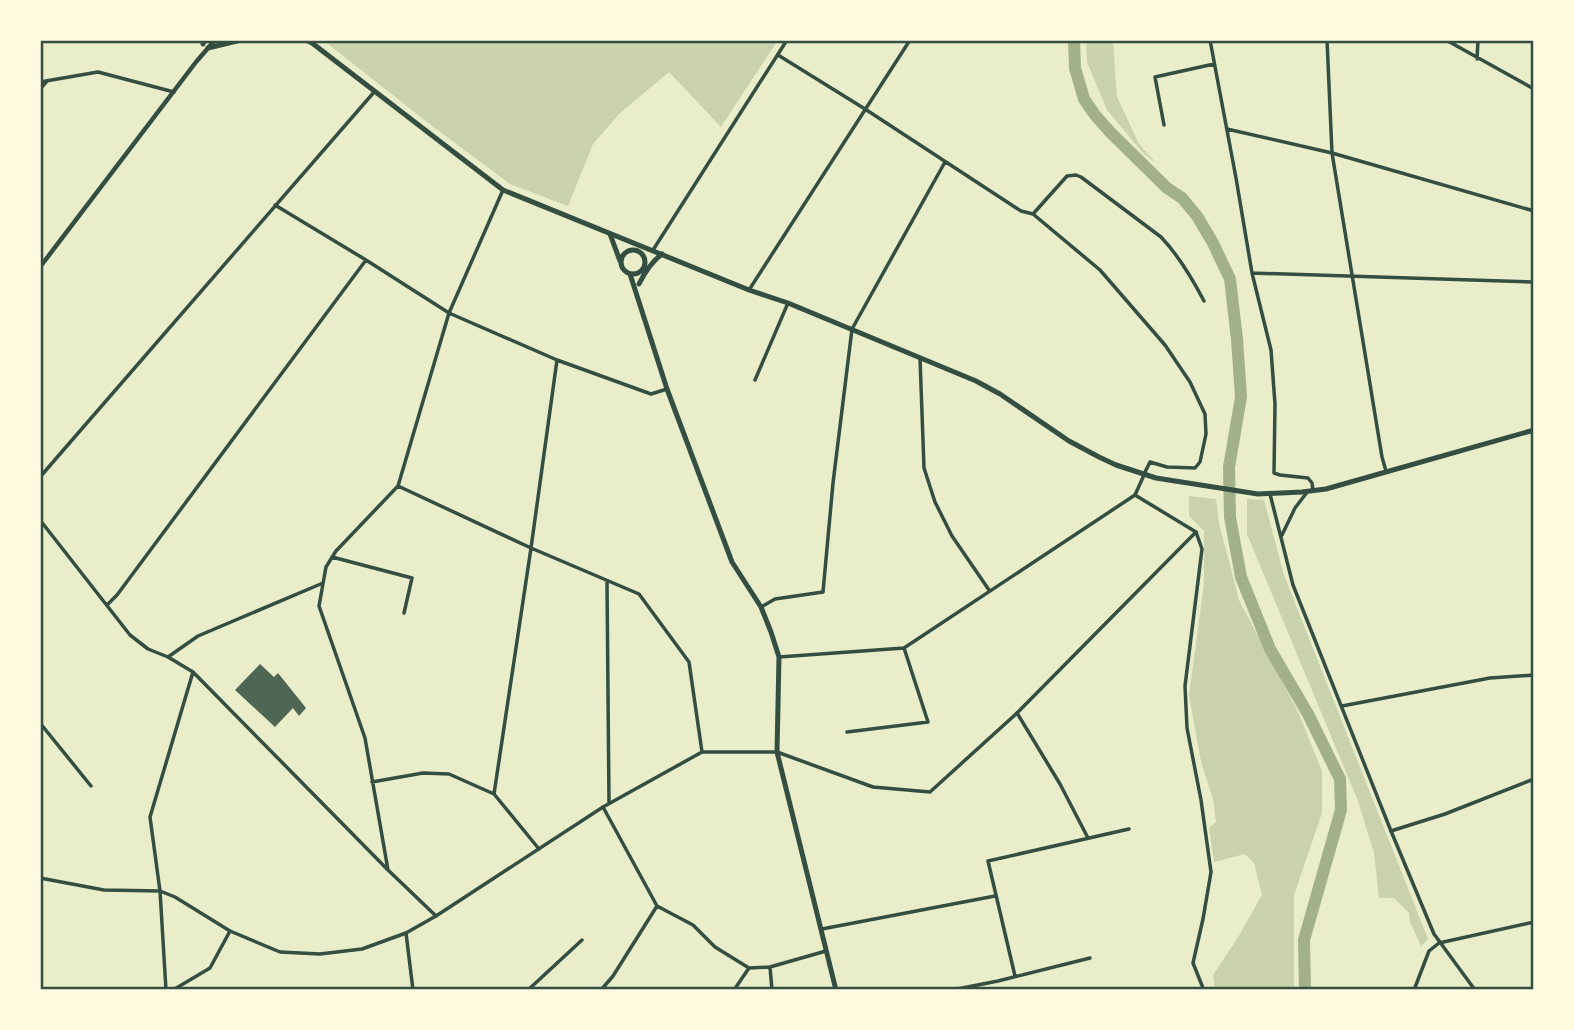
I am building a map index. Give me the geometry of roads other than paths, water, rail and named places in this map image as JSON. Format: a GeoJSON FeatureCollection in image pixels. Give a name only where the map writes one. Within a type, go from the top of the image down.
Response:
{"type":"FeatureCollection","features":[{"type":"Feature","properties":{"kind":"main road"},"geometry":{"type":"LineString","coordinates":[[40,267],[174,92],[206,43],[215,40]]}},
{"type":"Feature","properties":{"kind":"main road"},"geometry":{"type":"LineString","coordinates":[[206,43],[241,40]]}},
{"type":"Feature","properties":{"kind":"main road"},"geometry":{"type":"LineString","coordinates":[[309,41],[503,190],[976,381],[1069,441],[1116,465],[1156,478],[1258,494],[1311,491],[1534,430]]}},
{"type":"Feature","properties":{"kind":"main road"},"geometry":{"type":"LineString","coordinates":[[611,234],[621,261]]}},
{"type":"Feature","properties":{"kind":"main road"},"geometry":{"type":"LineString","coordinates":[[639,244],[622,256],[621,267],[625,272],[635,275],[644,267],[653,250]]}},
{"type":"Feature","properties":{"kind":"main road"},"geometry":{"type":"LineString","coordinates":[[630,250],[640,251],[645,260],[638,302]]}},
{"type":"Feature","properties":{"kind":"main road"},"geometry":{"type":"LineString","coordinates":[[639,284],[646,270],[662,254]]}},
{"type":"Feature","properties":{"kind":"main road"},"geometry":{"type":"LineString","coordinates":[[630,274],[667,390],[732,562],[761,607],[779,657],[777,752],[836,990]]}},
{"type":"Feature","properties":{"kind":"street"},"geometry":{"type":"LineString","coordinates":[[653,250],[787,40]]}},
{"type":"Feature","properties":{"kind":"street"},"geometry":{"type":"LineString","coordinates":[[749,290],[910,40]]}},
{"type":"Feature","properties":{"kind":"street"},"geometry":{"type":"LineString","coordinates":[[1210,40],[1252,273],[1271,350],[1275,404],[1274,473],[1308,478],[1312,482],[1311,491],[1294,508],[1281,537]]}},
{"type":"Feature","properties":{"kind":"street"},"geometry":{"type":"LineString","coordinates":[[1327,40],[1332,153],[1386,471]]}},
{"type":"Feature","properties":{"kind":"street"},"geometry":{"type":"LineString","coordinates":[[1446,40],[1534,89]]}},
{"type":"Feature","properties":{"kind":"street"},"geometry":{"type":"LineString","coordinates":[[1477,59],[1478,40]]}},
{"type":"Feature","properties":{"kind":"street"},"geometry":{"type":"LineString","coordinates":[[778,55],[1021,211],[1033,214],[1100,270],[1171,354],[1190,382],[1205,414],[1206,434],[1200,462],[1195,468],[1167,467],[1150,461],[1135,495],[904,648],[779,657]]}},
{"type":"Feature","properties":{"kind":"street"},"geometry":{"type":"LineString","coordinates":[[1164,125],[1155,76],[1214,64]]}},
{"type":"Feature","properties":{"kind":"street"},"geometry":{"type":"LineString","coordinates":[[40,82],[98,72],[174,92]]}},
{"type":"Feature","properties":{"kind":"street"},"geometry":{"type":"LineString","coordinates":[[40,89],[47,81]]}},
{"type":"Feature","properties":{"kind":"street"},"geometry":{"type":"LineString","coordinates":[[40,477],[374,91]]}},
{"type":"Feature","properties":{"kind":"street"},"geometry":{"type":"LineString","coordinates":[[1227,128],[1332,153],[1534,211]]}},
{"type":"Feature","properties":{"kind":"street"},"geometry":{"type":"LineString","coordinates":[[761,607],[775,599],[823,592],[852,330],[945,162]]}},
{"type":"Feature","properties":{"kind":"street"},"geometry":{"type":"LineString","coordinates":[[1033,214],[1067,176],[1081,177],[1171,247],[1204,301]]}},
{"type":"Feature","properties":{"kind":"street"},"geometry":{"type":"LineString","coordinates":[[388,870],[365,737],[319,606],[326,567],[332,557],[398,486],[449,313],[503,190]]}},
{"type":"Feature","properties":{"kind":"street"},"geometry":{"type":"LineString","coordinates":[[275,205],[449,313],[556,360],[651,394],[667,390]]}},
{"type":"Feature","properties":{"kind":"street"},"geometry":{"type":"LineString","coordinates":[[107,605],[366,260]]}},
{"type":"Feature","properties":{"kind":"street"},"geometry":{"type":"LineString","coordinates":[[1252,273],[1534,282]]}},
{"type":"Feature","properties":{"kind":"street"},"geometry":{"type":"LineString","coordinates":[[755,380],[788,303]]}},
{"type":"Feature","properties":{"kind":"street"},"geometry":{"type":"LineString","coordinates":[[919,358],[924,468],[935,502],[952,536],[989,590]]}},
{"type":"Feature","properties":{"kind":"street"},"geometry":{"type":"LineString","coordinates":[[494,794],[556,360]]}},
{"type":"Feature","properties":{"kind":"street"},"geometry":{"type":"LineString","coordinates":[[398,486],[531,548],[639,594],[689,662],[702,752]]}},
{"type":"Feature","properties":{"kind":"street"},"geometry":{"type":"LineString","coordinates":[[1270,494],[1293,585],[1391,831],[1434,934],[1475,990]]}},
{"type":"Feature","properties":{"kind":"street"},"geometry":{"type":"LineString","coordinates":[[1135,495],[1196,533],[1202,549],[1185,686],[1188,728],[1211,872],[1193,963],[1203,988]]}},
{"type":"Feature","properties":{"kind":"street"},"geometry":{"type":"LineString","coordinates":[[40,520],[130,635],[148,649],[193,672],[436,916]]}},
{"type":"Feature","properties":{"kind":"street"},"geometry":{"type":"LineString","coordinates":[[40,878],[104,890],[160,891],[175,897],[230,931],[280,952],[320,954],[362,949],[406,933],[603,807],[702,752],[777,752],[873,788],[930,792],[1017,713],[1196,533]]}},
{"type":"Feature","properties":{"kind":"street"},"geometry":{"type":"LineString","coordinates":[[332,557],[412,578],[404,613]]}},
{"type":"Feature","properties":{"kind":"street"},"geometry":{"type":"LineString","coordinates":[[607,582],[610,803]]}},
{"type":"Feature","properties":{"kind":"street"},"geometry":{"type":"LineString","coordinates":[[168,657],[198,636],[323,583]]}},
{"type":"Feature","properties":{"kind":"street"},"geometry":{"type":"LineString","coordinates":[[847,732],[928,722],[904,648]]}},
{"type":"Feature","properties":{"kind":"street"},"geometry":{"type":"LineString","coordinates":[[166,990],[160,891],[150,817],[193,672]]}},
{"type":"Feature","properties":{"kind":"street"},"geometry":{"type":"LineString","coordinates":[[1342,706],[1490,678],[1534,676]]}},
{"type":"Feature","properties":{"kind":"street"},"geometry":{"type":"LineString","coordinates":[[1017,713],[1060,784],[1088,838]]}},
{"type":"Feature","properties":{"kind":"street"},"geometry":{"type":"LineString","coordinates":[[40,723],[91,786]]}},
{"type":"Feature","properties":{"kind":"street"},"geometry":{"type":"LineString","coordinates":[[372,782],[423,773],[449,774],[494,794],[539,849]]}},
{"type":"Feature","properties":{"kind":"street"},"geometry":{"type":"LineString","coordinates":[[1391,831],[1445,814],[1534,779]]}},
{"type":"Feature","properties":{"kind":"street"},"geometry":{"type":"LineString","coordinates":[[603,807],[657,906],[693,925],[715,947],[749,968],[770,967],[826,951]]}},
{"type":"Feature","properties":{"kind":"street"},"geometry":{"type":"LineString","coordinates":[[1015,976],[988,862],[1129,828]]}},
{"type":"Feature","properties":{"kind":"street"},"geometry":{"type":"LineString","coordinates":[[820,929],[995,896]]}},
{"type":"Feature","properties":{"kind":"street"},"geometry":{"type":"LineString","coordinates":[[601,990],[613,976],[657,906]]}},
{"type":"Feature","properties":{"kind":"street"},"geometry":{"type":"LineString","coordinates":[[1414,990],[1429,951],[1439,943],[1534,922]]}},
{"type":"Feature","properties":{"kind":"street"},"geometry":{"type":"LineString","coordinates":[[173,990],[210,968],[230,931]]}},
{"type":"Feature","properties":{"kind":"street"},"geometry":{"type":"LineString","coordinates":[[406,933],[413,990]]}},
{"type":"Feature","properties":{"kind":"street"},"geometry":{"type":"LineString","coordinates":[[528,990],[582,940]]}},
{"type":"Feature","properties":{"kind":"street"},"geometry":{"type":"LineString","coordinates":[[952,990],[1090,958]]}},
{"type":"Feature","properties":{"kind":"street"},"geometry":{"type":"LineString","coordinates":[[770,967],[772,990]]}},
{"type":"Feature","properties":{"kind":"street"},"geometry":{"type":"LineString","coordinates":[[734,990],[749,968]]}},
{"type":"Feature","properties":{"kind":"waterway"},"geometry":{"type":"LineString","coordinates":[[1074,40],[1075,68],[1084,99],[1111,133],[1167,188],[1182,198],[1197,216],[1230,279],[1241,397],[1229,467],[1230,517],[1241,577],[1270,649],[1308,714],[1340,779],[1341,810],[1304,940],[1305,990]]}}]}
